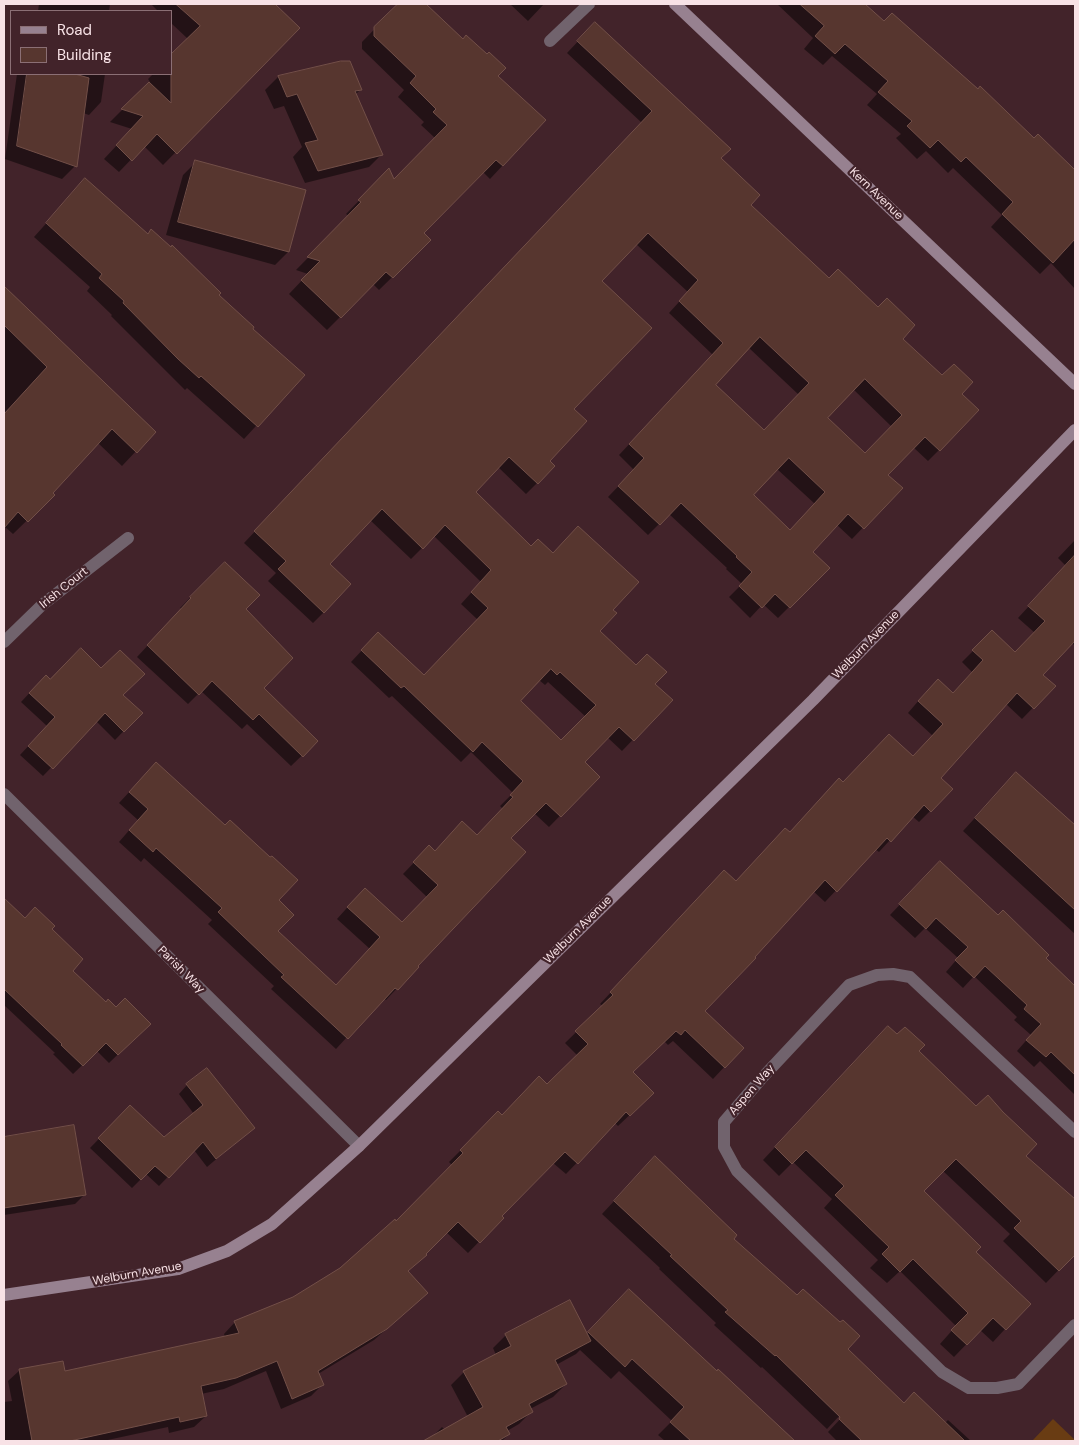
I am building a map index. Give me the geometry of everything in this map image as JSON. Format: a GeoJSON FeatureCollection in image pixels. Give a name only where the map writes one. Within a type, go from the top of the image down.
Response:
{"type":"FeatureCollection","features":[{"type":"Feature","properties":{"kind":"main road","name":"Kern Avenue"},"geometry":{"type":"LineString","coordinates":[[675,4],[1075,384]]}},
{"type":"Feature","properties":{"kind":"main road","name":"Welburn Avenue"},"geometry":{"type":"LineString","coordinates":[[4,1295],[178,1269],[227,1252],[272,1224],[359,1146],[813,700],[1075,430]]}},
{"type":"Feature","properties":{"kind":"street"},"geometry":{"type":"LineString","coordinates":[[550,41],[589,4]]}},
{"type":"Feature","properties":{"kind":"street","name":"Irish Court"},"geometry":{"type":"LineString","coordinates":[[4,642],[42,605],[128,538]]}},
{"type":"Feature","properties":{"kind":"street","name":"Parish Way"},"geometry":{"type":"LineString","coordinates":[[4,794],[359,1146]]}},
{"type":"Feature","properties":{"kind":"street","name":"Aspen Way"},"geometry":{"type":"LineString","coordinates":[[1075,1132],[910,977],[893,974],[877,975],[849,984],[724,1122],[724,1147],[738,1171],[942,1372],[969,1388],[997,1388],[1018,1384],[1075,1325]]}},
{"type":"Feature","properties":{"kind":"shaded area"},"geometry":{"type":"Polygon","coordinates":[[[1053,1419],[1075,1440],[1075,1441],[1032,1441],[1053,1419]]]}},
{"type":"Feature","properties":{"kind":"building"},"geometry":{"type":"Polygon","coordinates":[[[176,4],[275,4],[300,28],[177,154],[157,134],[132,161],[116,145],[143,116],[121,109],[149,82],[171,103],[172,53],[200,26],[176,4]]]}},
{"type":"Feature","properties":{"kind":"building"},"geometry":{"type":"Polygon","coordinates":[[[398,4],[426,4],[463,39],[466,35],[487,54],[489,52],[506,68],[498,76],[546,120],[503,166],[496,160],[424,233],[431,240],[393,278],[386,272],[341,318],[301,280],[320,261],[307,257],[361,202],[358,200],[389,168],[394,179],[447,125],[433,112],[436,109],[410,83],[416,76],[374,36],[374,27],[398,4]]]}},
{"type":"Feature","properties":{"kind":"building"},"geometry":{"type":"Polygon","coordinates":[[[800,4],[865,4],[884,21],[892,13],[978,89],[980,86],[1034,138],[1038,134],[1075,170],[1075,239],[1053,263],[1002,214],[1013,202],[966,157],[961,162],[938,140],[930,148],[907,126],[912,121],[878,92],[888,81],[845,44],[835,54],[815,36],[824,26],[800,4]]]}},
{"type":"Feature","properties":{"kind":"building"},"geometry":{"type":"Polygon","coordinates":[[[595,22],[731,149],[721,158],[760,195],[751,205],[829,278],[838,269],[878,307],[887,298],[915,325],[903,339],[942,375],[954,364],[973,382],[962,394],[979,410],[940,451],[925,437],[888,475],[903,488],[864,529],[848,514],[813,552],[830,568],[790,608],[775,594],[762,608],[739,586],[752,572],[681,503],[660,525],[618,486],[644,458],[629,444],[723,343],[679,301],[698,280],[648,233],[602,281],[652,328],[574,409],[587,421],[550,461],[555,466],[538,484],[509,457],[476,492],[531,546],[538,539],[553,553],[578,526],[639,582],[613,610],[617,613],[600,631],[636,665],[647,654],[667,672],[655,684],[673,700],[634,741],[619,727],[585,762],[600,777],[561,817],[546,803],[511,838],[526,852],[418,966],[398,990],[395,988],[348,1039],[281,977],[284,975],[218,912],[222,908],[156,848],[153,852],[129,830],[148,809],[129,792],[156,762],[225,825],[230,820],[298,880],[279,900],[294,915],[278,931],[336,985],[380,937],[347,907],[365,888],[402,922],[438,885],[413,862],[429,845],[435,851],[462,821],[477,835],[513,797],[510,795],[523,781],[482,742],[473,752],[404,686],[401,688],[361,650],[378,632],[424,675],[488,608],[471,592],[491,570],[445,525],[423,549],[382,509],[330,564],[351,584],[324,613],[278,569],[286,561],[254,531],[652,111],[577,41],[595,22]],[[760,337],[716,385],[764,430],[809,383],[760,337]],[[865,379],[828,418],[865,453],[902,415],[865,379]],[[789,458],[754,495],[790,530],[825,492],[789,458]],[[551,669],[521,701],[561,740],[596,705],[560,672],[557,675],[551,669]]]}},
{"type":"Feature","properties":{"kind":"building"},"geometry":{"type":"Polygon","coordinates":[[[341,61],[350,61],[362,90],[355,91],[383,155],[318,171],[305,143],[318,140],[297,94],[287,97],[278,76],[341,61]]]}},
{"type":"Feature","properties":{"kind":"building"},"geometry":{"type":"Polygon","coordinates":[[[27,75],[78,75],[89,78],[77,167],[17,146],[27,75]]]}},
{"type":"Feature","properties":{"kind":"building"},"geometry":{"type":"Polygon","coordinates":[[[195,160],[306,190],[289,252],[178,222],[195,160]]]}},
{"type":"Feature","properties":{"kind":"building"},"geometry":{"type":"Polygon","coordinates":[[[85,178],[148,234],[151,229],[171,247],[172,245],[221,293],[219,295],[254,327],[253,329],[305,375],[258,427],[201,376],[199,378],[178,359],[123,303],[124,301],[99,278],[102,274],[46,223],[85,178]]]}},
{"type":"Feature","properties":{"kind":"building"},"geometry":{"type":"Polygon","coordinates":[[[4,286],[156,432],[137,453],[112,429],[53,493],[55,495],[28,522],[18,512],[4,528],[4,414],[47,367],[4,325],[4,286]]]}},
{"type":"Feature","properties":{"kind":"building"},"geometry":{"type":"Polygon","coordinates":[[[1075,555],[1075,641],[1043,675],[1056,686],[1034,709],[1017,693],[941,778],[953,789],[931,812],[924,805],[891,842],[887,838],[837,892],[825,880],[756,958],[705,1011],[744,1048],[725,1068],[685,1030],[681,1035],[676,1031],[633,1072],[654,1093],[630,1116],[626,1112],[578,1164],[565,1152],[502,1216],[504,1218],[480,1243],[458,1222],[427,1255],[408,1271],[428,1293],[387,1329],[318,1371],[324,1385],[292,1399],[277,1361],[236,1378],[201,1386],[207,1416],[180,1422],[179,1417],[70,1441],[32,1441],[19,1369],[63,1361],[65,1371],[239,1333],[234,1321],[293,1297],[340,1268],[395,1219],[396,1221],[463,1153],[460,1150],[498,1111],[502,1115],[539,1076],[547,1084],[588,1044],[575,1031],[613,995],[610,992],[724,870],[736,881],[785,828],[790,832],[839,778],[843,782],[889,734],[913,756],[943,724],[918,701],[938,679],[953,693],[983,660],[972,650],[992,630],[1015,652],[1045,621],[1028,606],[1075,555]]]}},
{"type":"Feature","properties":{"kind":"building"},"geometry":{"type":"Polygon","coordinates":[[[225,562],[260,595],[246,609],[293,658],[264,688],[318,741],[303,757],[259,714],[253,720],[212,681],[199,695],[147,645],[190,597],[225,562]]]}},
{"type":"Feature","properties":{"kind":"building"},"geometry":{"type":"Polygon","coordinates":[[[81,648],[101,668],[120,650],[145,674],[123,695],[143,713],[124,732],[105,713],[53,769],[28,746],[55,717],[29,693],[46,675],[50,679],[81,648]]]}},
{"type":"Feature","properties":{"kind":"building"},"geometry":{"type":"Polygon","coordinates":[[[1016,772],[1075,825],[1075,910],[975,818],[1016,772]]]}},
{"type":"Feature","properties":{"kind":"building"},"geometry":{"type":"Polygon","coordinates":[[[940,861],[998,915],[1003,910],[1049,955],[1046,958],[1075,986],[1075,1075],[1051,1052],[1046,1057],[1026,1040],[1041,1024],[1024,1009],[1027,1005],[985,966],[974,978],[955,960],[968,947],[936,918],[926,929],[899,904],[940,861]]]}},
{"type":"Feature","properties":{"kind":"building"},"geometry":{"type":"Polygon","coordinates":[[[4,898],[25,918],[35,907],[55,926],[52,929],[83,959],[73,971],[106,1002],[108,999],[116,1007],[125,998],[151,1024],[118,1055],[106,1043],[83,1066],[4,989],[4,898]]]}},
{"type":"Feature","properties":{"kind":"building"},"geometry":{"type":"Polygon","coordinates":[[[888,1026],[897,1034],[905,1027],[925,1045],[919,1051],[976,1106],[988,1095],[1037,1144],[1026,1156],[1075,1199],[1075,1255],[1059,1271],[1014,1228],[1021,1221],[956,1159],[924,1191],[981,1247],[976,1252],[1031,1304],[1006,1330],[993,1318],[967,1345],[951,1330],[968,1313],[913,1259],[900,1272],[882,1254],[889,1247],[835,1195],[844,1186],[806,1150],[792,1164],[775,1147],[888,1026]]]}},
{"type":"Feature","properties":{"kind":"building"},"geometry":{"type":"Polygon","coordinates":[[[207,1068],[255,1128],[216,1159],[203,1142],[169,1178],[155,1166],[141,1180],[98,1138],[130,1105],[164,1137],[203,1105],[186,1084],[207,1068]]]}},
{"type":"Feature","properties":{"kind":"building"},"geometry":{"type":"Polygon","coordinates":[[[74,1125],[86,1195],[4,1208],[4,1137],[74,1125]]]}},
{"type":"Feature","properties":{"kind":"building"},"geometry":{"type":"Polygon","coordinates":[[[655,1156],[737,1235],[734,1239],[797,1295],[803,1289],[840,1322],[843,1320],[860,1336],[848,1349],[904,1403],[914,1392],[965,1441],[862,1441],[776,1355],[725,1312],[728,1310],[614,1201],[655,1156]]]}},
{"type":"Feature","properties":{"kind":"building"},"geometry":{"type":"Polygon","coordinates":[[[629,1289],[795,1441],[691,1441],[670,1422],[684,1407],[632,1359],[625,1367],[588,1332],[629,1289]]]}},
{"type":"Feature","properties":{"kind":"building"},"geometry":{"type":"Polygon","coordinates":[[[570,1300],[591,1341],[555,1360],[567,1384],[529,1404],[533,1412],[506,1427],[510,1434],[498,1441],[423,1441],[483,1407],[463,1371],[511,1346],[505,1334],[570,1300]]]}}]}
